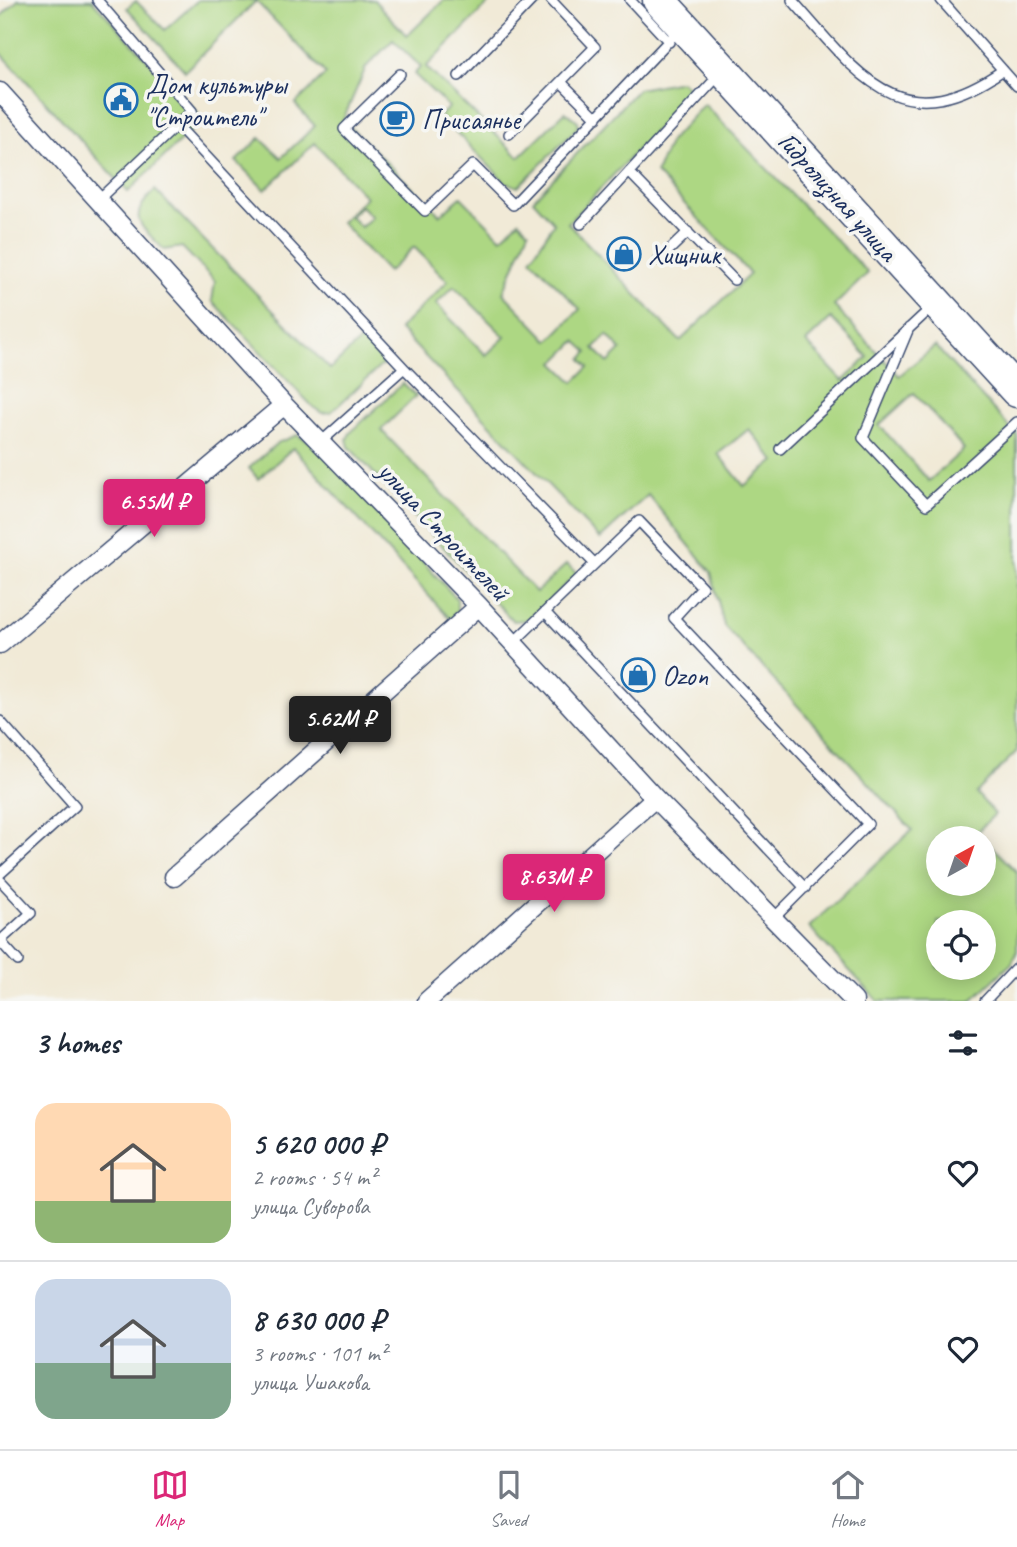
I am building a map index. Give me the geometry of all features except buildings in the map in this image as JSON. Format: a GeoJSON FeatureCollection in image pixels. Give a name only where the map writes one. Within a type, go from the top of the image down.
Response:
{"type":"FeatureCollection","features":[{"type":"Feature","properties":{"kind":"highway","name":"Гидролизная улица"},"geometry":{"type":"LineString","coordinates":[[659,0],[676,34],[723,70],[1017,391]]}},
{"type":"Feature","properties":{"kind":"street","name":"улица Строителей"},"geometry":{"type":"LineString","coordinates":[[0,92],[284,405],[322,441],[479,606],[655,798],[854,1001]]}},
{"type":"Feature","properties":{"kind":"street"},"geometry":{"type":"LineString","coordinates":[[0,644],[284,405]]}},
{"type":"Feature","properties":{"kind":"street"},"geometry":{"type":"LineString","coordinates":[[174,877],[479,606]]}},
{"type":"Feature","properties":{"kind":"street"},"geometry":{"type":"LineString","coordinates":[[427,1001],[655,798]]}},
{"type":"Feature","properties":{"kind":"lane"},"geometry":{"type":"LineString","coordinates":[[97,0],[192,111],[99,199]]}},
{"type":"Feature","properties":{"kind":"lane"},"geometry":{"type":"LineString","coordinates":[[459,76],[532,0]]}},
{"type":"Feature","properties":{"kind":"lane"},"geometry":{"type":"LineString","coordinates":[[509,134],[595,47],[551,0]]}},
{"type":"Feature","properties":{"kind":"lane"},"geometry":{"type":"LineString","coordinates":[[400,74],[344,129],[425,211],[473,165],[513,205],[676,34],[630,0]]}},
{"type":"Feature","properties":{"kind":"lane"},"geometry":{"type":"LineString","coordinates":[[792,0],[855,71],[883,92],[918,101],[947,99],[975,89],[1003,70]]}},
{"type":"Feature","properties":{"kind":"lane"},"geometry":{"type":"LineString","coordinates":[[940,0],[1017,86]]}},
{"type":"Feature","properties":{"kind":"lane"},"geometry":{"type":"LineString","coordinates":[[581,224],[723,70]]}},
{"type":"Feature","properties":{"kind":"lane"},"geometry":{"type":"LineString","coordinates":[[561,82],[597,118]]}},
{"type":"Feature","properties":{"kind":"lane"},"geometry":{"type":"LineString","coordinates":[[178,126],[404,368],[594,563]]}},
{"type":"Feature","properties":{"kind":"lane"},"geometry":{"type":"LineString","coordinates":[[629,173],[734,280]]}},
{"type":"Feature","properties":{"kind":"lane"},"geometry":{"type":"LineString","coordinates":[[659,260],[688,232]]}},
{"type":"Feature","properties":{"kind":"lane"},"geometry":{"type":"LineString","coordinates":[[780,449],[936,303]]}},
{"type":"Feature","properties":{"kind":"lane"},"geometry":{"type":"LineString","coordinates":[[909,328],[863,438],[926,505],[1017,422]]}},
{"type":"Feature","properties":{"kind":"lane"},"geometry":{"type":"LineString","coordinates":[[322,441],[404,368]]}},
{"type":"Feature","properties":{"kind":"lane"},"geometry":{"type":"LineString","coordinates":[[513,643],[639,521],[702,587],[674,618],[868,824],[773,919]]}},
{"type":"Feature","properties":{"kind":"lane"},"geometry":{"type":"LineString","coordinates":[[545,612],[805,888]]}},
{"type":"Feature","properties":{"kind":"lane"},"geometry":{"type":"LineString","coordinates":[[0,720],[75,806],[0,874]]}},
{"type":"Feature","properties":{"kind":"lane"},"geometry":{"type":"LineString","coordinates":[[0,880],[31,913],[0,941],[18,961]]}},
{"type":"Feature","properties":{"kind":"lane"},"geometry":{"type":"LineString","coordinates":[[985,1001],[1017,967]]}},
{"type":"Feature","properties":{"kind":"green space"},"geometry":{"type":"Polygon","coordinates":[[[18,0],[92,0],[203,119],[128,192],[0,52],[0,17],[18,0]]]}},
{"type":"Feature","properties":{"kind":"green space"},"geometry":{"type":"Polygon","coordinates":[[[198,0],[374,0],[407,36],[444,0],[492,0],[426,67],[519,157],[565,112],[578,121],[578,127],[518,187],[505,182],[440,116],[449,107],[414,74],[421,67],[393,40],[366,67],[343,120],[440,215],[461,197],[501,238],[519,221],[529,231],[503,293],[549,341],[580,309],[531,259],[554,223],[533,200],[638,89],[681,81],[692,92],[568,223],[680,341],[750,274],[656,173],[670,141],[704,104],[868,273],[834,306],[899,376],[935,346],[1017,435],[1017,751],[976,793],[995,814],[983,826],[926,826],[926,896],[996,896],[996,851],[1017,872],[1017,951],[1012,963],[996,978],[996,910],[926,910],[926,980],[994,980],[971,1001],[878,1001],[809,927],[912,830],[724,626],[711,572],[648,495],[600,539],[399,329],[448,281],[414,247],[388,272],[341,222],[366,197],[315,143],[265,190],[236,161],[260,138],[281,158],[315,126],[295,104],[326,74],[256,1],[185,71],[127,8],[136,1],[165,30],[198,0]],[[361,206],[350,216],[361,227],[372,217],[361,206]],[[454,286],[436,304],[486,355],[505,337],[454,286]],[[831,318],[806,342],[843,381],[868,357],[831,318]],[[607,335],[594,348],[608,363],[621,350],[607,335]],[[576,341],[554,363],[574,382],[589,367],[582,359],[588,352],[576,341]],[[914,393],[879,425],[929,481],[964,449],[914,393]],[[749,429],[718,454],[744,486],[775,461],[749,429]]]}},
{"type":"Feature","properties":{"kind":"green space"},"geometry":{"type":"Polygon","coordinates":[[[155,190],[330,369],[362,339],[384,363],[331,412],[322,413],[313,407],[212,301],[215,281],[182,247],[164,250],[143,228],[139,215],[141,208],[155,190]]]}},
{"type":"Feature","properties":{"kind":"green space"},"geometry":{"type":"Polygon","coordinates":[[[403,383],[416,396],[381,430],[536,592],[567,564],[577,574],[528,620],[513,621],[349,447],[347,439],[350,433],[403,383]]]}},
{"type":"Feature","properties":{"kind":"green space"},"geometry":{"type":"Polygon","coordinates":[[[297,435],[315,444],[457,599],[457,610],[451,620],[293,448],[258,479],[249,468],[277,443],[297,435]]]}},
{"type":"Feature","properties":{"kind":"place","name":"Дом культуры \"Строитель\""},"geometry":{"type":"Point","coordinates":[121,100]}},
{"type":"Feature","properties":{"kind":"place","name":"Присаянье"},"geometry":{"type":"Point","coordinates":[397,119]}},
{"type":"Feature","properties":{"kind":"place","name":"Хищник"},"geometry":{"type":"Point","coordinates":[624,254]}},
{"type":"Feature","properties":{"kind":"place","name":"Ozon"},"geometry":{"type":"Point","coordinates":[638,675]}}]}
